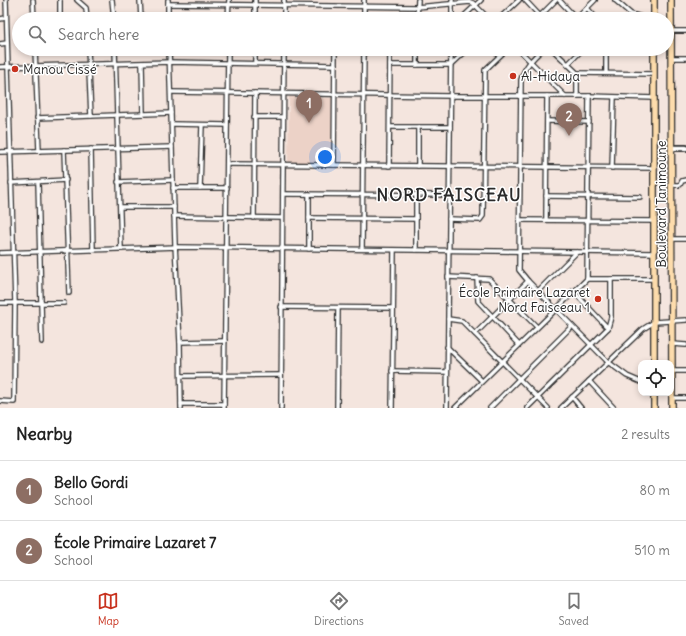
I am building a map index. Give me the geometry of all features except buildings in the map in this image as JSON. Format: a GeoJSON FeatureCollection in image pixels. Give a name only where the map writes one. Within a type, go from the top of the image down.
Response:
{"type":"FeatureCollection","features":[{"type":"Feature","properties":{"kind":"main road"},"geometry":{"type":"LineString","coordinates":[[654,0],[654,12]]}},
{"type":"Feature","properties":{"kind":"main road","name":"Boulevard Tanimoune"},"geometry":{"type":"LineString","coordinates":[[672,0],[672,12]]}},
{"type":"Feature","properties":{"kind":"main road","name":"Boulevard Tanimoune"},"geometry":{"type":"LineString","coordinates":[[654,56],[654,360]]}},
{"type":"Feature","properties":{"kind":"main road","name":"Boulevard Tanimoune"},"geometry":{"type":"LineString","coordinates":[[672,58],[672,360]]}},
{"type":"Feature","properties":{"kind":"main road"},"geometry":{"type":"LineString","coordinates":[[654,396],[654,408]]}},
{"type":"Feature","properties":{"kind":"main road","name":"Boulevard Tanimoune"},"geometry":{"type":"LineString","coordinates":[[672,398],[672,408]]}},
{"type":"Feature","properties":{"kind":"street"},"geometry":{"type":"LineString","coordinates":[[0,401],[14,402],[15,303],[6,0]]}},
{"type":"Feature","properties":{"kind":"street"},"geometry":{"type":"LineString","coordinates":[[33,0],[34,12]]}},
{"type":"Feature","properties":{"kind":"street"},"geometry":{"type":"LineString","coordinates":[[60,0],[60,12]]}},
{"type":"Feature","properties":{"kind":"street"},"geometry":{"type":"LineString","coordinates":[[77,0],[86,8],[86,12]]}},
{"type":"Feature","properties":{"kind":"street"},"geometry":{"type":"LineString","coordinates":[[112,0],[113,12]]}},
{"type":"Feature","properties":{"kind":"street"},"geometry":{"type":"LineString","coordinates":[[140,0],[141,12]]}},
{"type":"Feature","properties":{"kind":"street"},"geometry":{"type":"LineString","coordinates":[[337,0],[337,5]]}},
{"type":"Feature","properties":{"kind":"street"},"geometry":{"type":"LineString","coordinates":[[364,0],[364,12]]}},
{"type":"Feature","properties":{"kind":"street"},"geometry":{"type":"LineString","coordinates":[[392,0],[392,6]]}},
{"type":"Feature","properties":{"kind":"street"},"geometry":{"type":"LineString","coordinates":[[417,12],[418,0]]}},
{"type":"Feature","properties":{"kind":"street"},"geometry":{"type":"LineString","coordinates":[[469,12],[481,0]]}},
{"type":"Feature","properties":{"kind":"street"},"geometry":{"type":"LineString","coordinates":[[507,12],[520,0]]}},
{"type":"Feature","properties":{"kind":"street"},"geometry":{"type":"LineString","coordinates":[[524,0],[535,12]]}},
{"type":"Feature","properties":{"kind":"street"},"geometry":{"type":"LineString","coordinates":[[544,12],[556,0]]}},
{"type":"Feature","properties":{"kind":"street"},"geometry":{"type":"LineString","coordinates":[[559,0],[570,12]]}},
{"type":"Feature","properties":{"kind":"street"},"geometry":{"type":"LineString","coordinates":[[583,12],[595,0]]}},
{"type":"Feature","properties":{"kind":"street"},"geometry":{"type":"LineString","coordinates":[[615,0],[629,12]]}},
{"type":"Feature","properties":{"kind":"street"},"geometry":{"type":"LineString","coordinates":[[168,2],[284,2],[417,7],[452,2],[470,2],[482,12]]}},
{"type":"Feature","properties":{"kind":"street"},"geometry":{"type":"LineString","coordinates":[[228,12],[229,2]]}},
{"type":"Feature","properties":{"kind":"street"},"geometry":{"type":"LineString","coordinates":[[587,8],[591,12]]}},
{"type":"Feature","properties":{"kind":"street"},"geometry":{"type":"LineString","coordinates":[[0,19],[6,18]]}},
{"type":"Feature","properties":{"kind":"street"},"geometry":{"type":"LineString","coordinates":[[674,31],[686,31]]}},
{"type":"Feature","properties":{"kind":"street"},"geometry":{"type":"LineString","coordinates":[[0,44],[7,43]]}},
{"type":"Feature","properties":{"kind":"street"},"geometry":{"type":"LineString","coordinates":[[35,56],[39,151]]}},
{"type":"Feature","properties":{"kind":"street"},"geometry":{"type":"LineString","coordinates":[[88,56],[91,116]]}},
{"type":"Feature","properties":{"kind":"street"},"geometry":{"type":"LineString","coordinates":[[115,56],[121,249]]}},
{"type":"Feature","properties":{"kind":"street"},"geometry":{"type":"LineString","coordinates":[[170,56],[181,406],[224,406],[228,56]]}},
{"type":"Feature","properties":{"kind":"street"},"geometry":{"type":"LineString","coordinates":[[255,56],[255,63]]}},
{"type":"Feature","properties":{"kind":"street"},"geometry":{"type":"LineString","coordinates":[[281,408],[284,56]]}},
{"type":"Feature","properties":{"kind":"street"},"geometry":{"type":"LineString","coordinates":[[334,165],[335,56]]}},
{"type":"Feature","properties":{"kind":"street"},"geometry":{"type":"LineString","coordinates":[[362,249],[364,56]]}},
{"type":"Feature","properties":{"kind":"street"},"geometry":{"type":"LineString","coordinates":[[389,166],[390,56]]}},
{"type":"Feature","properties":{"kind":"street"},"geometry":{"type":"LineString","coordinates":[[416,65],[417,56]]}},
{"type":"Feature","properties":{"kind":"street"},"geometry":{"type":"LineString","coordinates":[[446,408],[451,56]]}},
{"type":"Feature","properties":{"kind":"street"},"geometry":{"type":"LineString","coordinates":[[390,65],[451,65],[461,56]]}},
{"type":"Feature","properties":{"kind":"street"},"geometry":{"type":"LineString","coordinates":[[449,220],[480,220],[483,216],[485,70],[500,56]]}},
{"type":"Feature","properties":{"kind":"street"},"geometry":{"type":"LineString","coordinates":[[525,56],[565,96]]}},
{"type":"Feature","properties":{"kind":"street"},"geometry":{"type":"LineString","coordinates":[[535,56],[530,61],[522,75],[520,96],[519,270],[538,292],[608,362],[627,376],[638,381]]}},
{"type":"Feature","properties":{"kind":"street"},"geometry":{"type":"LineString","coordinates":[[559,56],[577,73],[654,74]]}},
{"type":"Feature","properties":{"kind":"street"},"geometry":{"type":"LineString","coordinates":[[567,65],[576,56]]}},
{"type":"Feature","properties":{"kind":"street"},"geometry":{"type":"LineString","coordinates":[[606,56],[606,73]]}},
{"type":"Feature","properties":{"kind":"street"},"geometry":{"type":"LineString","coordinates":[[672,58],[686,58]]}},
{"type":"Feature","properties":{"kind":"street"},"geometry":{"type":"LineString","coordinates":[[0,68],[170,62],[335,65]]}},
{"type":"Feature","properties":{"kind":"street"},"geometry":{"type":"LineString","coordinates":[[142,63],[144,114]]}},
{"type":"Feature","properties":{"kind":"street"},"geometry":{"type":"LineString","coordinates":[[577,73],[577,96]]}},
{"type":"Feature","properties":{"kind":"street"},"geometry":{"type":"LineString","coordinates":[[171,92],[654,98]]}},
{"type":"Feature","properties":{"kind":"street"},"geometry":{"type":"LineString","coordinates":[[254,218],[255,93]]}},
{"type":"Feature","properties":{"kind":"street"},"geometry":{"type":"LineString","coordinates":[[546,220],[547,96]]}},
{"type":"Feature","properties":{"kind":"street"},"geometry":{"type":"LineString","coordinates":[[587,279],[589,96]]}},
{"type":"Feature","properties":{"kind":"street"},"geometry":{"type":"LineString","coordinates":[[612,168],[614,97]]}},
{"type":"Feature","properties":{"kind":"street"},"geometry":{"type":"LineString","coordinates":[[37,118],[171,113]]}},
{"type":"Feature","properties":{"kind":"street"},"geometry":{"type":"LineString","coordinates":[[254,117],[283,117]]}},
{"type":"Feature","properties":{"kind":"street"},"geometry":{"type":"LineString","coordinates":[[547,121],[589,122]]}},
{"type":"Feature","properties":{"kind":"street"},"geometry":{"type":"LineString","coordinates":[[172,124],[227,125]]}},
{"type":"Feature","properties":{"kind":"street"},"geometry":{"type":"LineString","coordinates":[[200,188],[202,125]]}},
{"type":"Feature","properties":{"kind":"street"},"geometry":{"type":"LineString","coordinates":[[390,127],[450,127]]}},
{"type":"Feature","properties":{"kind":"street"},"geometry":{"type":"LineString","coordinates":[[418,127],[418,166]]}},
{"type":"Feature","properties":{"kind":"street"},"geometry":{"type":"LineString","coordinates":[[0,152],[172,147]]}},
{"type":"Feature","properties":{"kind":"street"},"geometry":{"type":"LineString","coordinates":[[672,148],[686,148]]}},
{"type":"Feature","properties":{"kind":"street"},"geometry":{"type":"LineString","coordinates":[[91,149],[93,250]]}},
{"type":"Feature","properties":{"kind":"street"},"geometry":{"type":"LineString","coordinates":[[64,150],[69,293]]}},
{"type":"Feature","properties":{"kind":"street"},"geometry":{"type":"LineString","coordinates":[[227,164],[654,168]]}},
{"type":"Feature","properties":{"kind":"street"},"geometry":{"type":"LineString","coordinates":[[11,183],[66,180]]}},
{"type":"Feature","properties":{"kind":"street"},"geometry":{"type":"LineString","coordinates":[[118,182],[173,180]]}},
{"type":"Feature","properties":{"kind":"street"},"geometry":{"type":"LineString","coordinates":[[672,185],[680,185],[682,181],[686,180]]}},
{"type":"Feature","properties":{"kind":"street"},"geometry":{"type":"LineString","coordinates":[[38,182],[42,342]]}},
{"type":"Feature","properties":{"kind":"street"},"geometry":{"type":"LineString","coordinates":[[173,188],[227,188]]}},
{"type":"Feature","properties":{"kind":"street"},"geometry":{"type":"LineString","coordinates":[[282,194],[449,195]]}},
{"type":"Feature","properties":{"kind":"street"},"geometry":{"type":"LineString","coordinates":[[309,194],[309,249]]}},
{"type":"Feature","properties":{"kind":"street"},"geometry":{"type":"LineString","coordinates":[[416,195],[416,250]]}},
{"type":"Feature","properties":{"kind":"street"},"geometry":{"type":"LineString","coordinates":[[546,196],[640,197]]}},
{"type":"Feature","properties":{"kind":"street"},"geometry":{"type":"LineString","coordinates":[[120,207],[174,206]]}},
{"type":"Feature","properties":{"kind":"street"},"geometry":{"type":"LineString","coordinates":[[174,216],[282,218]]}},
{"type":"Feature","properties":{"kind":"street"},"geometry":{"type":"LineString","coordinates":[[309,218],[416,219]]}},
{"type":"Feature","properties":{"kind":"street"},"geometry":{"type":"LineString","coordinates":[[519,220],[654,221]]}},
{"type":"Feature","properties":{"kind":"street"},"geometry":{"type":"LineString","coordinates":[[672,239],[686,240]]}},
{"type":"Feature","properties":{"kind":"street"},"geometry":{"type":"LineString","coordinates":[[0,253],[175,247],[654,253]]}},
{"type":"Feature","properties":{"kind":"street"},"geometry":{"type":"LineString","coordinates":[[392,408],[394,250]]}},
{"type":"Feature","properties":{"kind":"street"},"geometry":{"type":"LineString","coordinates":[[538,292],[577,252]]}},
{"type":"Feature","properties":{"kind":"street"},"geometry":{"type":"LineString","coordinates":[[448,277],[489,279],[537,327]]}},
{"type":"Feature","properties":{"kind":"street"},"geometry":{"type":"LineString","coordinates":[[478,278],[478,302],[520,345]]}},
{"type":"Feature","properties":{"kind":"street"},"geometry":{"type":"LineString","coordinates":[[455,408],[587,279],[654,279]]}},
{"type":"Feature","properties":{"kind":"street"},"geometry":{"type":"LineString","coordinates":[[527,408],[608,328],[611,317],[611,279]]}},
{"type":"Feature","properties":{"kind":"street"},"geometry":{"type":"LineString","coordinates":[[474,334],[528,281]]}},
{"type":"Feature","properties":{"kind":"street"},"geometry":{"type":"LineString","coordinates":[[574,291],[608,328]]}},
{"type":"Feature","properties":{"kind":"street"},"geometry":{"type":"LineString","coordinates":[[0,303],[64,303]]}},
{"type":"Feature","properties":{"kind":"street"},"geometry":{"type":"LineString","coordinates":[[282,307],[393,308]]}},
{"type":"Feature","properties":{"kind":"street"},"geometry":{"type":"LineString","coordinates":[[337,408],[338,308]]}},
{"type":"Feature","properties":{"kind":"street"},"geometry":{"type":"LineString","coordinates":[[448,319],[462,321],[548,408]]}},
{"type":"Feature","properties":{"kind":"street"},"geometry":{"type":"LineString","coordinates":[[561,408],[643,329],[654,322],[686,320]]}},
{"type":"Feature","properties":{"kind":"street"},"geometry":{"type":"LineString","coordinates":[[490,408],[572,326]]}},
{"type":"Feature","properties":{"kind":"street"},"geometry":{"type":"LineString","coordinates":[[180,342],[225,341]]}},
{"type":"Feature","properties":{"kind":"street"},"geometry":{"type":"LineString","coordinates":[[672,344],[686,344]]}},
{"type":"Feature","properties":{"kind":"street"},"geometry":{"type":"LineString","coordinates":[[447,347],[482,381]]}},
{"type":"Feature","properties":{"kind":"street"},"geometry":{"type":"LineString","coordinates":[[392,371],[447,372]]}},
{"type":"Feature","properties":{"kind":"street"},"geometry":{"type":"LineString","coordinates":[[674,371],[686,371]]}},
{"type":"Feature","properties":{"kind":"street"},"geometry":{"type":"LineString","coordinates":[[180,376],[281,375]]}},
{"type":"Feature","properties":{"kind":"street"},"geometry":{"type":"LineString","coordinates":[[589,381],[614,408]]}},
{"type":"Feature","properties":{"kind":"street"},"geometry":{"type":"LineString","coordinates":[[572,397],[581,408]]}},
{"type":"Feature","properties":{"kind":"street"},"geometry":{"type":"LineString","coordinates":[[672,398],[686,398]]}},
{"type":"Feature","properties":{"kind":"shaded area"},"geometry":{"type":"Polygon","coordinates":[[[289,97],[333,98],[332,163],[288,162],[289,97]]]}},
{"type":"Feature","properties":{"kind":"place","name":"Manou Cissé"},"geometry":{"type":"Point","coordinates":[15,69]}},
{"type":"Feature","properties":{"kind":"place","name":"Al-Hidaya"},"geometry":{"type":"Point","coordinates":[513,76]}},
{"type":"Feature","properties":{"kind":"place","name":"Bello Gordi"},"geometry":{"type":"Point","coordinates":[309,123]}},
{"type":"Feature","properties":{"kind":"place","name":"École Primaire Lazaret 7"},"geometry":{"type":"Point","coordinates":[569,136]}},
{"type":"Feature","properties":{"kind":"place","name":"École Primaire Lazaret Nord Faisceau 1"},"geometry":{"type":"Point","coordinates":[598,299]}},
{"type":"Feature","properties":{"kind":"district","name":"NORD FAISCEAU"},"geometry":{"type":"Point","coordinates":[449,195]}}]}
